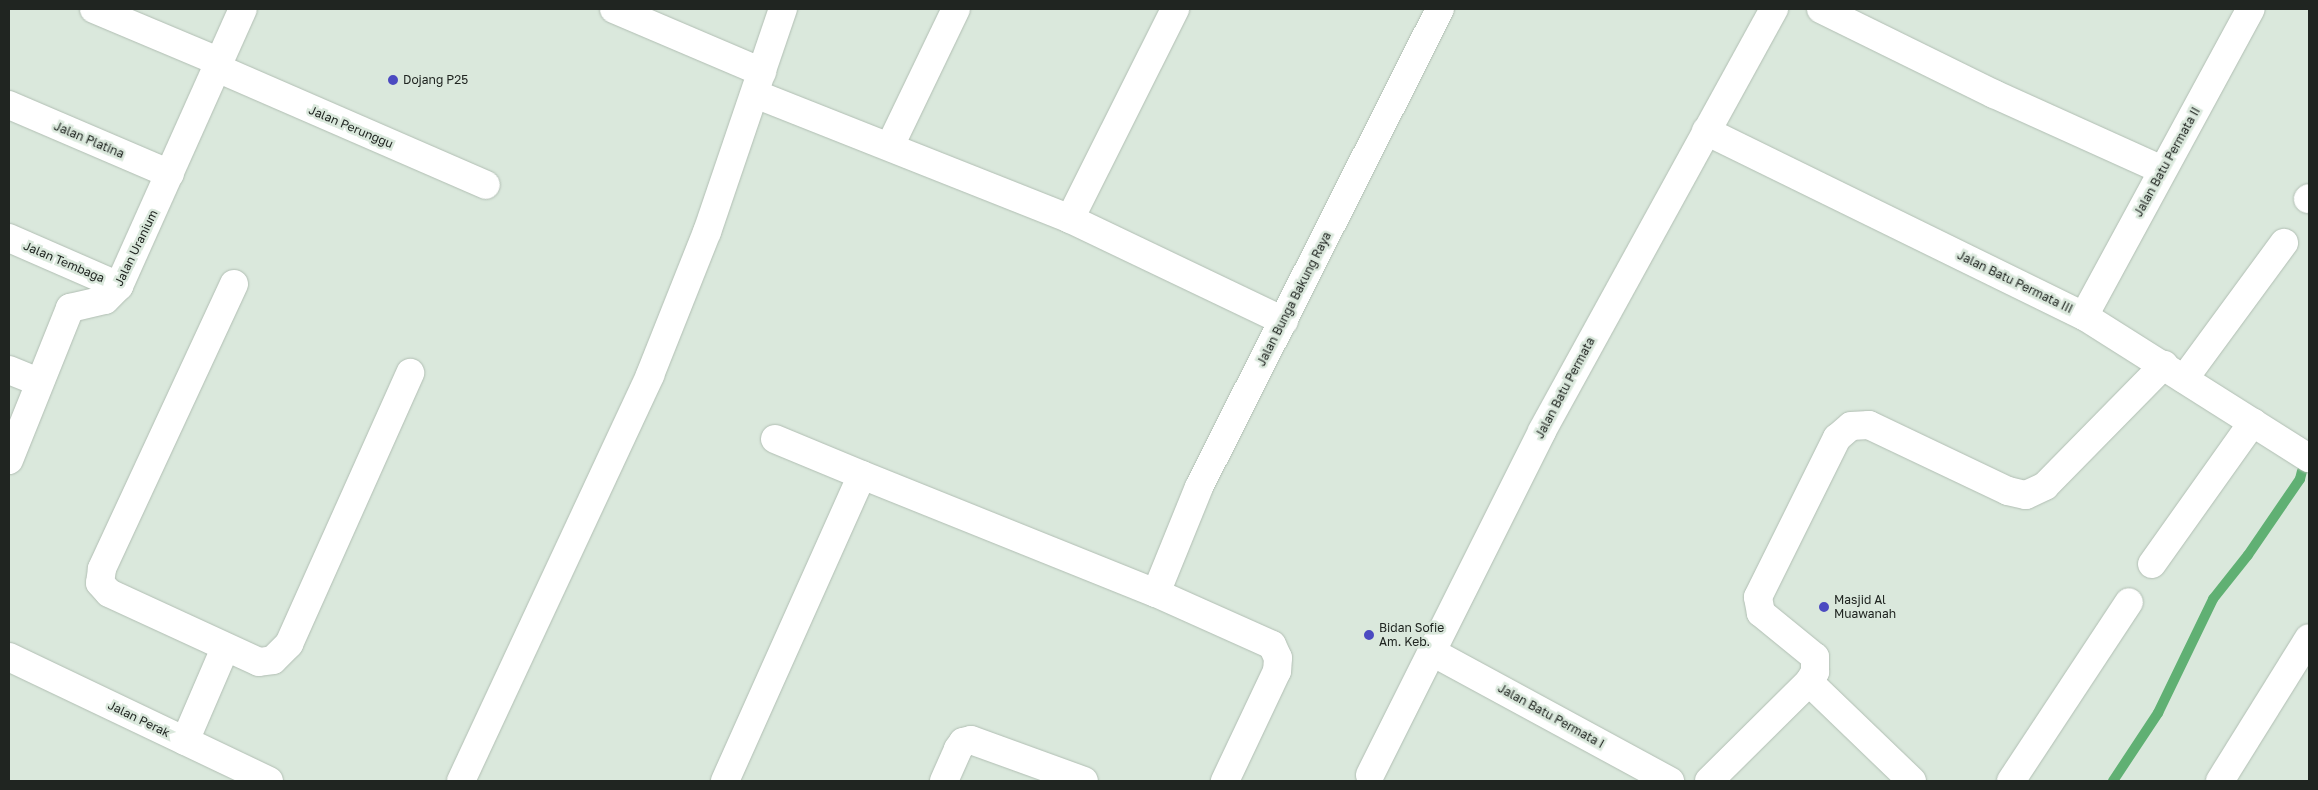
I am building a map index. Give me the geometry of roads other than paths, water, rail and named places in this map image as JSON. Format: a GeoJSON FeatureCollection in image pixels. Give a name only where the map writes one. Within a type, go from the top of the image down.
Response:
{"type":"FeatureCollection","features":[{"type":"Feature","properties":{"kind":"street","name":"Jalan Perunggu"},"geometry":{"type":"LineString","coordinates":[[94,9],[486,185]]}},
{"type":"Feature","properties":{"kind":"street","name":"Jalan Uranium"},"geometry":{"type":"LineString","coordinates":[[70,308],[105,300],[119,286],[242,9]]}},
{"type":"Feature","properties":{"kind":"street"},"geometry":{"type":"LineString","coordinates":[[614,9],[758,83],[890,146],[1070,219],[1284,321]]}},
{"type":"Feature","properties":{"kind":"street"},"geometry":{"type":"LineString","coordinates":[[460,781],[650,376],[707,232],[783,9]]}},
{"type":"Feature","properties":{"kind":"street"},"geometry":{"type":"LineString","coordinates":[[890,146],[956,9]]}},
{"type":"Feature","properties":{"kind":"street"},"geometry":{"type":"LineString","coordinates":[[1070,219],[1175,9]]}},
{"type":"Feature","properties":{"kind":"street","name":"Jalan Bunga Bakung Raya"},"geometry":{"type":"LineString","coordinates":[[1156,593],[1199,487],[1440,9]]}},
{"type":"Feature","properties":{"kind":"street","name":"Jalan Batu Permata"},"geometry":{"type":"LineString","coordinates":[[1370,774],[1542,431],[1774,9]]}},
{"type":"Feature","properties":{"kind":"street"},"geometry":{"type":"LineString","coordinates":[[1821,9],[1994,94],[2162,170]]}},
{"type":"Feature","properties":{"kind":"street","name":"Jalan Batu Permata II"},"geometry":{"type":"LineString","coordinates":[[2084,316],[2251,9]]}},
{"type":"Feature","properties":{"kind":"street","name":"Jalan Platina"},"geometry":{"type":"LineString","coordinates":[[9,106],[170,174]]}},
{"type":"Feature","properties":{"kind":"street","name":"Jalan Batu Permata III"},"geometry":{"type":"LineString","coordinates":[[1706,131],[2084,316],[2309,458]]}},
{"type":"Feature","properties":{"kind":"street","name":"Jalan Tembaga"},"geometry":{"type":"LineString","coordinates":[[9,238],[119,286]]}},
{"type":"Feature","properties":{"kind":"street"},"geometry":{"type":"LineString","coordinates":[[1709,781],[1810,682],[1816,664],[1815,657],[1761,613],[1758,597],[1837,438],[1851,426],[1869,425],[2008,491],[2026,495],[2045,486],[2174,372],[2284,243]]}},
{"type":"Feature","properties":{"kind":"street"},"geometry":{"type":"LineString","coordinates":[[9,460],[38,382],[86,271]]}},
{"type":"Feature","properties":{"kind":"street"},"geometry":{"type":"LineString","coordinates":[[234,284],[102,569],[100,584],[109,594],[259,662],[273,660],[289,644],[410,373]]}},
{"type":"Feature","properties":{"kind":"street"},"geometry":{"type":"LineString","coordinates":[[9,370],[38,382]]}},
{"type":"Feature","properties":{"kind":"street"},"geometry":{"type":"LineString","coordinates":[[2152,564],[2253,422]]}},
{"type":"Feature","properties":{"kind":"street"},"geometry":{"type":"LineString","coordinates":[[775,439],[862,476],[1156,593],[1272,645],[1278,658],[1277,671],[1225,781]]}},
{"type":"Feature","properties":{"kind":"street"},"geometry":{"type":"LineString","coordinates":[[725,781],[862,476]]}},
{"type":"Feature","properties":{"kind":"street"},"geometry":{"type":"LineString","coordinates":[[2011,781],[2128,602]]}},
{"type":"Feature","properties":{"kind":"street"},"geometry":{"type":"LineString","coordinates":[[2220,781],[2309,638]]}},
{"type":"Feature","properties":{"kind":"street"},"geometry":{"type":"LineString","coordinates":[[186,741],[225,648]]}},
{"type":"Feature","properties":{"kind":"street","name":"Jalan Batu Permata I"},"geometry":{"type":"LineString","coordinates":[[1432,652],[1670,781]]}},
{"type":"Feature","properties":{"kind":"street","name":"Jalan Perak"},"geometry":{"type":"LineString","coordinates":[[9,657],[269,781]]}},
{"type":"Feature","properties":{"kind":"street"},"geometry":{"type":"LineString","coordinates":[[1810,682],[1912,781]]}},
{"type":"Feature","properties":{"kind":"street"},"geometry":{"type":"LineString","coordinates":[[944,781],[958,749],[963,742],[971,740],[1084,781]]}},
{"type":"Feature","properties":{"kind":"waterway"},"geometry":{"type":"LineString","coordinates":[[2113,781],[2158,713],[2213,599],[2248,555],[2300,479],[2302,471]]}},
{"type":"Feature","properties":{"kind":"place","name":"Dojang P25"},"geometry":{"type":"Point","coordinates":[393,80]}},
{"type":"Feature","properties":{"kind":"place","name":"Masjid Al Muawanah"},"geometry":{"type":"Point","coordinates":[1824,607]}},
{"type":"Feature","properties":{"kind":"place","name":"Bidan Sofie Am. Keb."},"geometry":{"type":"Point","coordinates":[1369,635]}}]}
